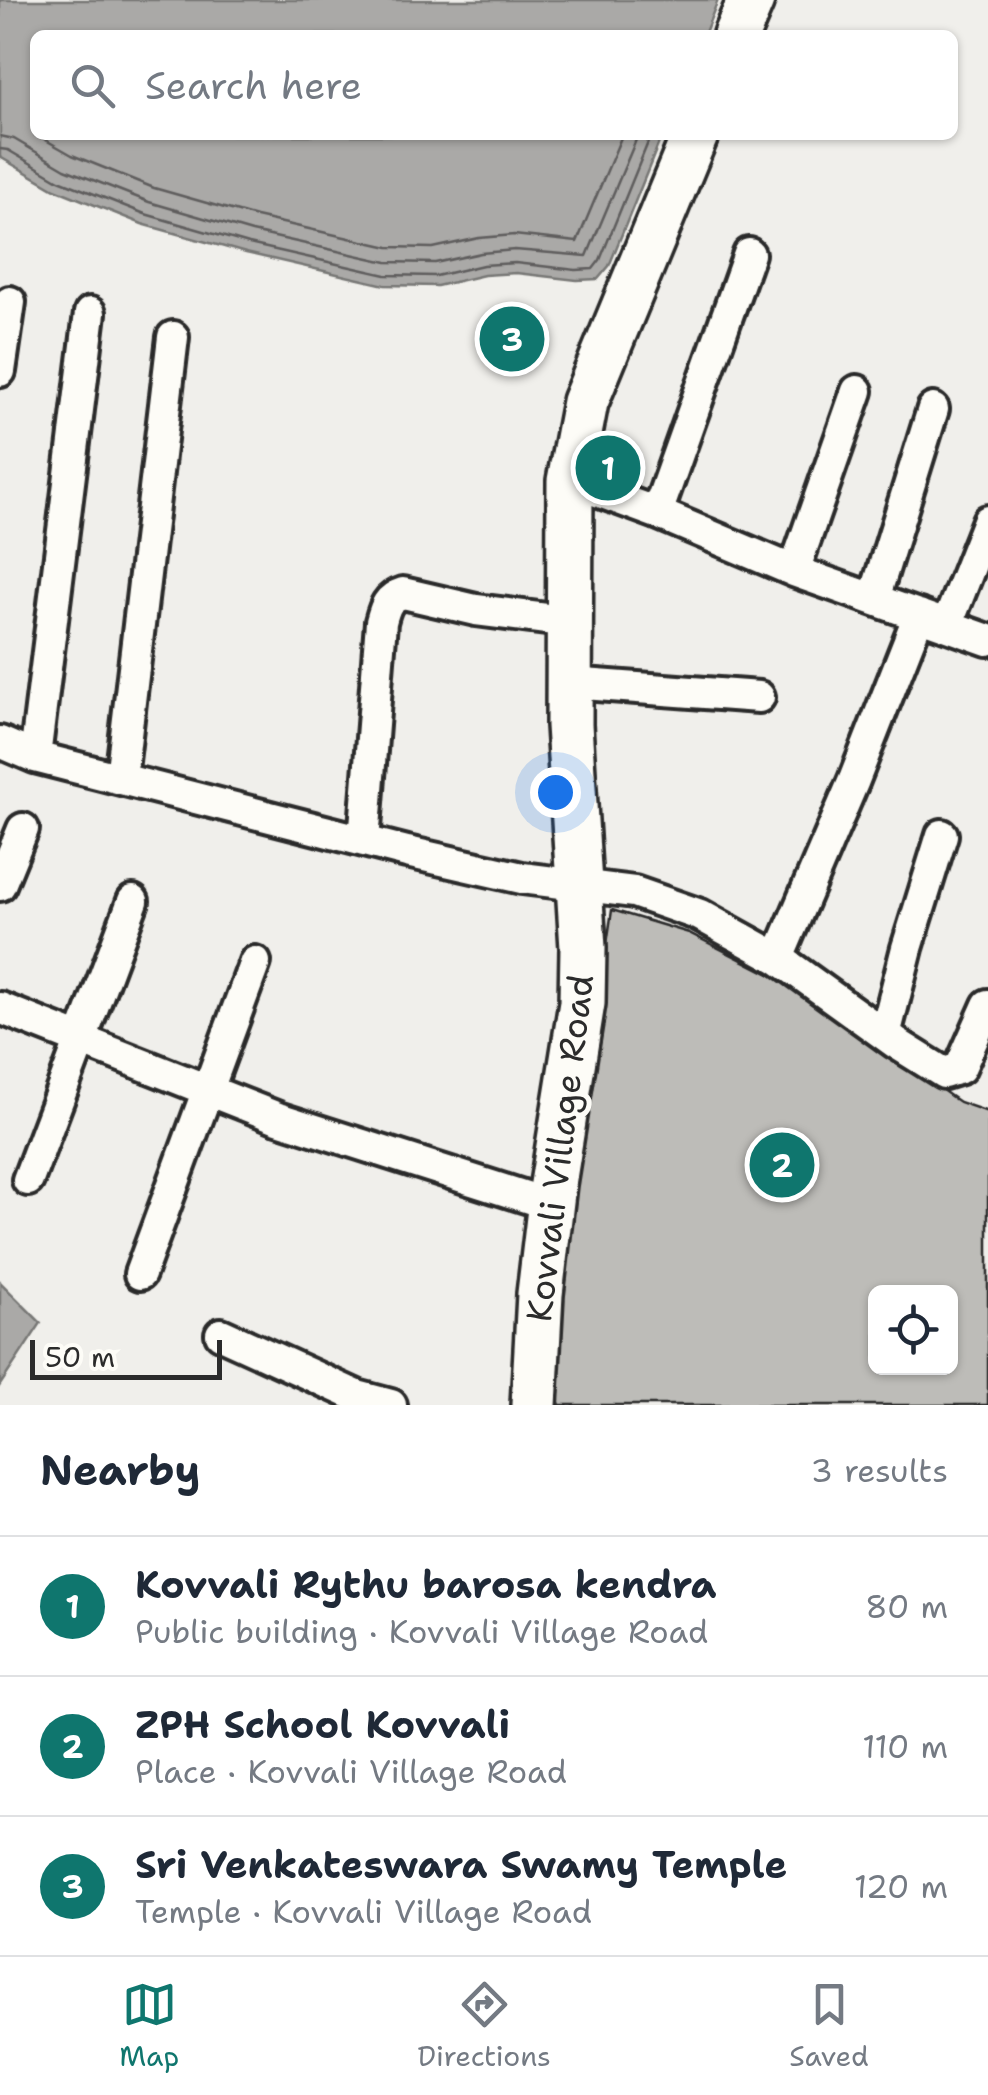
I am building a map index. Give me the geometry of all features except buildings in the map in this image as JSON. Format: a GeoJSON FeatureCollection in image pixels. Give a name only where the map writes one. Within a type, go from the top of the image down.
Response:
{"type":"FeatureCollection","features":[{"type":"Feature","properties":{"kind":"street"},"geometry":{"type":"LineString","coordinates":[[738,30],[751,0]]}},
{"type":"Feature","properties":{"kind":"street","name":"Kovvali Village Road"},"geometry":{"type":"LineString","coordinates":[[534,1405],[540,1294],[582,1003],[580,884],[570,725],[570,482],[586,402],[694,140]]}},
{"type":"Feature","properties":{"kind":"street"},"geometry":{"type":"LineString","coordinates":[[656,513],[750,254]]}},
{"type":"Feature","properties":{"kind":"street"},"geometry":{"type":"LineString","coordinates":[[0,370],[10,302]]}},
{"type":"Feature","properties":{"kind":"street"},"geometry":{"type":"LineString","coordinates":[[35,757],[90,312]]}},
{"type":"Feature","properties":{"kind":"street"},"geometry":{"type":"LineString","coordinates":[[122,778],[174,338]]}},
{"type":"Feature","properties":{"kind":"street"},"geometry":{"type":"LineString","coordinates":[[794,571],[857,391]]}},
{"type":"Feature","properties":{"kind":"street"},"geometry":{"type":"LineString","coordinates":[[874,599],[932,409]]}},
{"type":"Feature","properties":{"kind":"street"},"geometry":{"type":"LineString","coordinates":[[570,482],[794,571],[988,640]]}},
{"type":"Feature","properties":{"kind":"street"},"geometry":{"type":"LineString","coordinates":[[778,958],[854,780],[933,620],[988,522]]}},
{"type":"Feature","properties":{"kind":"street"},"geometry":{"type":"LineString","coordinates":[[364,841],[382,622],[392,596],[403,593],[476,610],[570,622]]}},
{"type":"Feature","properties":{"kind":"street"},"geometry":{"type":"LineString","coordinates":[[570,683],[758,697]]}},
{"type":"Feature","properties":{"kind":"street"},"geometry":{"type":"LineString","coordinates":[[0,742],[35,757],[364,841],[522,878],[634,892],[700,915],[778,958],[936,1071],[960,1068],[988,1005]]}},
{"type":"Feature","properties":{"kind":"street"},"geometry":{"type":"LineString","coordinates":[[0,885],[24,829]]}},
{"type":"Feature","properties":{"kind":"street"},"geometry":{"type":"LineString","coordinates":[[886,1036],[907,948],[942,835]]}},
{"type":"Feature","properties":{"kind":"street"},"geometry":{"type":"LineString","coordinates":[[28,1180],[133,901]]}},
{"type":"Feature","properties":{"kind":"street"},"geometry":{"type":"LineString","coordinates":[[140,1274],[255,962]]}},
{"type":"Feature","properties":{"kind":"street"},"geometry":{"type":"LineString","coordinates":[[0,1008],[278,1118],[551,1205]]}},
{"type":"Feature","properties":{"kind":"street"},"geometry":{"type":"LineString","coordinates":[[221,1334],[358,1396],[391,1405]]}},
{"type":"Feature","properties":{"kind":"water"},"geometry":{"type":"Polygon","coordinates":[[[0,0],[718,0],[706,30],[30,30],[30,140],[660,140],[609,266],[598,279],[516,273],[484,275],[437,286],[385,285],[142,224],[55,189],[0,157],[0,0]]]}},
{"type":"Feature","properties":{"kind":"water"},"geometry":{"type":"Polygon","coordinates":[[[0,1282],[41,1323],[0,1385],[0,1282]]]}},
{"type":"Feature","properties":{"kind":"place","name":"Sri Venkateswara Swamy Temple"},"geometry":{"type":"Point","coordinates":[512,339]}},
{"type":"Feature","properties":{"kind":"place","name":"Kovvali Rythu barosa kendra"},"geometry":{"type":"Point","coordinates":[608,468]}},
{"type":"Feature","properties":{"kind":"place","name":"ZPH School Kovvali"},"geometry":{"type":"Point","coordinates":[782,1165]}}]}
